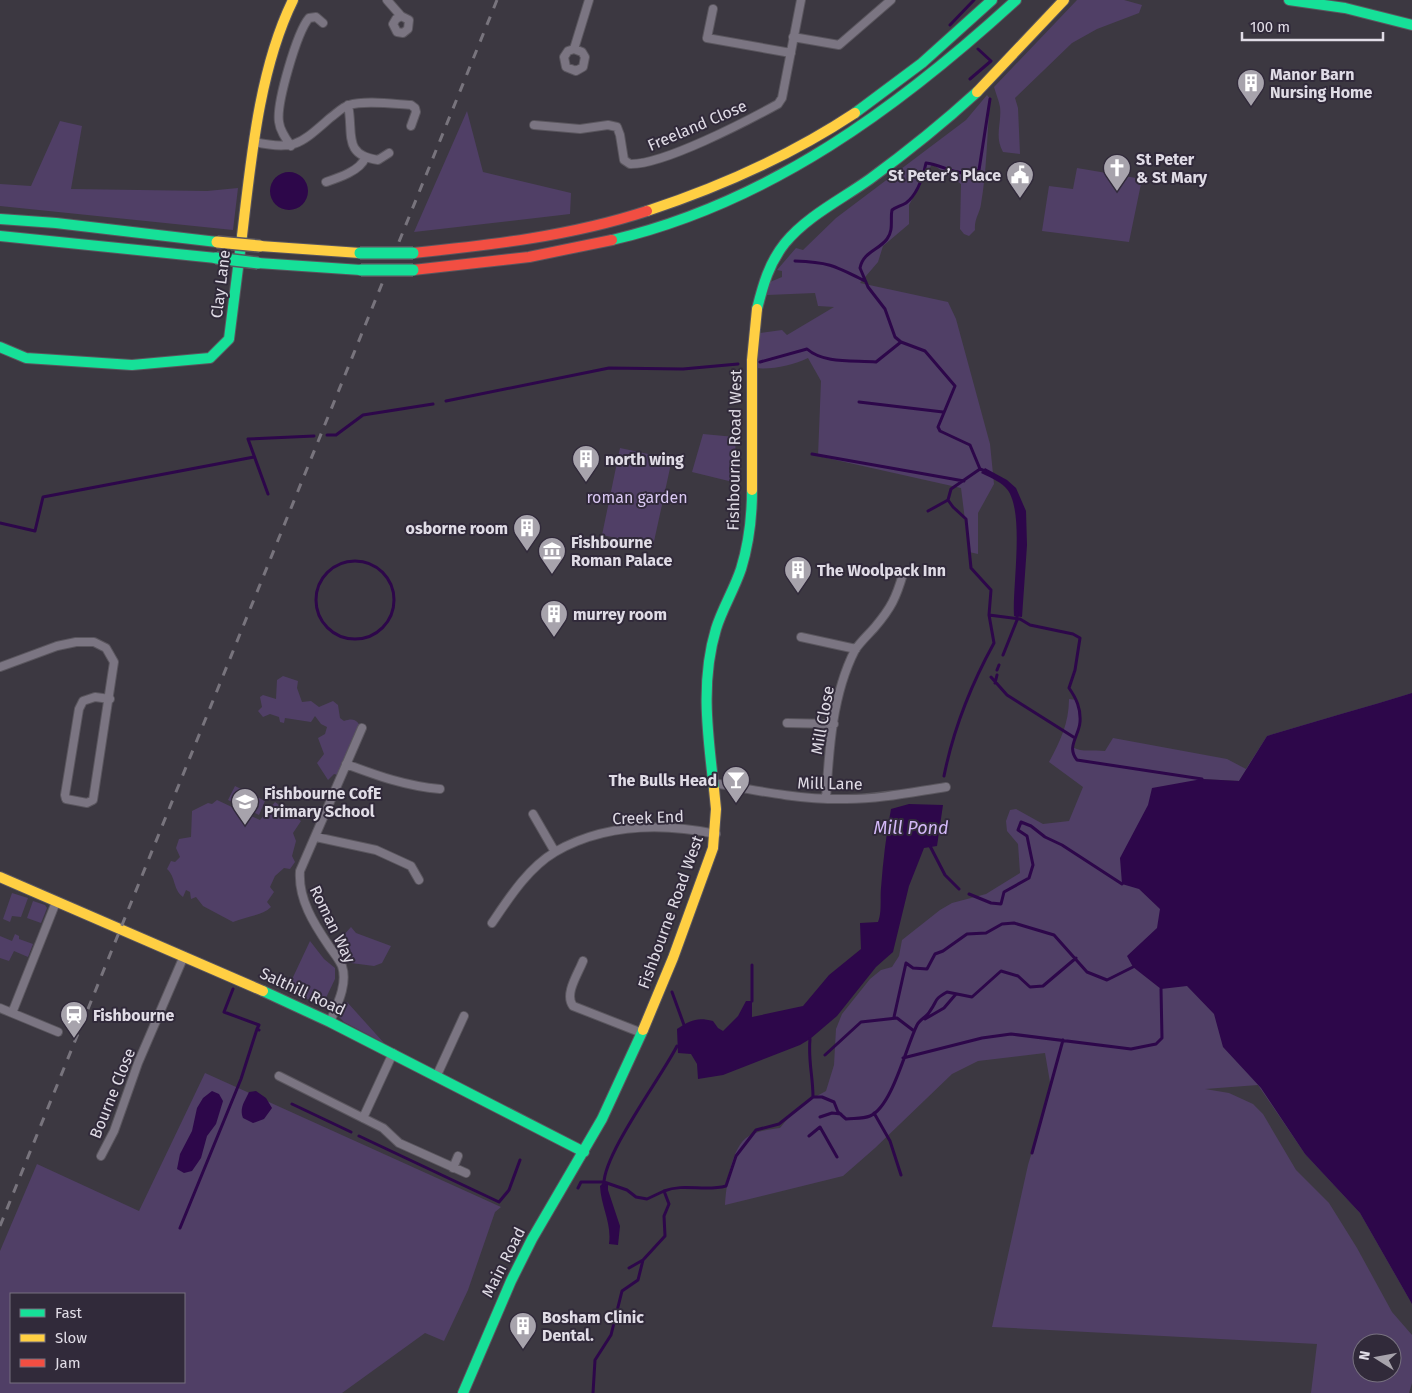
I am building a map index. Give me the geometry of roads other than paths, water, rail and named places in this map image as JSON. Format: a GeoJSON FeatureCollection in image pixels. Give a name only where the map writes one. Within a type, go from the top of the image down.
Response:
{"type":"FeatureCollection","features":[{"type":"Feature","properties":{"kind":"main road","name":"Clay Lane"},"geometry":{"type":"LineString","coordinates":[[0,347],[26,358],[132,365],[210,358],[229,339],[245,201],[254,142],[275,43],[285,15],[293,0]]}},
{"type":"Feature","properties":{"kind":"main road"},"geometry":{"type":"LineString","coordinates":[[0,220],[56,223],[260,246],[360,253],[413,253],[475,248],[592,228],[716,188],[792,152],[847,119],[936,50],[992,0]]}},
{"type":"Feature","properties":{"kind":"main road"},"geometry":{"type":"LineString","coordinates":[[0,236],[258,263],[361,270],[413,270],[531,258],[591,246],[645,232],[749,191],[798,167],[871,122],[922,84],[1016,0]]}},
{"type":"Feature","properties":{"kind":"main road","name":"Fishbourne Road West"},"geometry":{"type":"LineString","coordinates":[[584,1152],[609,1106],[642,1033],[709,862],[716,834],[714,783],[706,720],[706,693],[716,630],[741,569],[752,522],[752,360],[757,310],[767,271],[785,243],[804,224],[920,142],[953,114],[991,78],[1064,0]]}},
{"type":"Feature","properties":{"kind":"main road"},"geometry":{"type":"LineString","coordinates":[[1289,0],[1345,8],[1412,25]]}},
{"type":"Feature","properties":{"kind":"main road","name":"Salthill Road"},"geometry":{"type":"LineString","coordinates":[[0,877],[184,956],[330,1022],[437,1075],[584,1152]]}},
{"type":"Feature","properties":{"kind":"main road","name":"Main Road"},"geometry":{"type":"LineString","coordinates":[[463,1393],[511,1281],[532,1239],[584,1152]]}},
{"type":"Feature","properties":{"kind":"street"},"geometry":{"type":"LineString","coordinates":[[387,0],[401,16]]}},
{"type":"Feature","properties":{"kind":"street"},"geometry":{"type":"LineString","coordinates":[[574,49],[589,0]]}},
{"type":"Feature","properties":{"kind":"street"},"geometry":{"type":"LineString","coordinates":[[713,9],[707,38],[791,53],[800,0]]}},
{"type":"Feature","properties":{"kind":"street"},"geometry":{"type":"LineString","coordinates":[[793,37],[839,45],[892,0]]}},
{"type":"Feature","properties":{"kind":"street"},"geometry":{"type":"LineString","coordinates":[[291,146],[280,128],[279,115],[296,43],[309,18],[316,17],[323,23]]}},
{"type":"Feature","properties":{"kind":"street","name":"Freeland Close"},"geometry":{"type":"LineString","coordinates":[[534,124],[580,129],[608,125],[617,127],[624,160],[630,164],[637,164],[671,154],[722,132],[778,104],[782,98],[791,53]]}},
{"type":"Feature","properties":{"kind":"street"},"geometry":{"type":"LineString","coordinates":[[254,142],[283,148],[291,146],[313,133],[348,105],[412,105],[416,112],[411,126]]}},
{"type":"Feature","properties":{"kind":"street"},"geometry":{"type":"LineString","coordinates":[[348,105],[352,123],[352,145],[356,153],[364,158],[378,160],[389,153]]}},
{"type":"Feature","properties":{"kind":"street"},"geometry":{"type":"LineString","coordinates":[[326,182],[340,178],[363,163],[364,158]]}},
{"type":"Feature","properties":{"kind":"street","name":"Mill Close"},"geometry":{"type":"LineString","coordinates":[[826,799],[838,700],[856,649],[896,599],[903,574]]}},
{"type":"Feature","properties":{"kind":"street"},"geometry":{"type":"LineString","coordinates":[[801,637],[856,649]]}},
{"type":"Feature","properties":{"kind":"street"},"geometry":{"type":"LineString","coordinates":[[0,667],[57,646],[76,642],[94,642],[106,648],[114,662],[110,699],[93,800],[87,803],[66,799],[65,795],[79,709],[83,701],[95,697],[110,699]]}},
{"type":"Feature","properties":{"kind":"street"},"geometry":{"type":"LineString","coordinates":[[787,723],[834,724]]}},
{"type":"Feature","properties":{"kind":"street","name":"Roman Way"},"geometry":{"type":"LineString","coordinates":[[330,1022],[340,997],[343,980],[342,966],[317,928],[302,896],[299,883],[300,872],[362,728]]}},
{"type":"Feature","properties":{"kind":"street"},"geometry":{"type":"LineString","coordinates":[[346,764],[386,780],[414,786],[440,788]]}},
{"type":"Feature","properties":{"kind":"street","name":"Mill Lane"},"geometry":{"type":"LineString","coordinates":[[714,783],[779,795],[826,799],[885,796],[946,787]]}},
{"type":"Feature","properties":{"kind":"street"},"geometry":{"type":"LineString","coordinates":[[533,814],[554,852]]}},
{"type":"Feature","properties":{"kind":"street","name":"Creek End"},"geometry":{"type":"LineString","coordinates":[[492,924],[518,886],[554,852],[614,830],[669,826],[716,834]]}},
{"type":"Feature","properties":{"kind":"street"},"geometry":{"type":"LineString","coordinates":[[316,837],[376,850],[410,866],[419,880]]}},
{"type":"Feature","properties":{"kind":"street"},"geometry":{"type":"LineString","coordinates":[[12,1013],[56,902]]}},
{"type":"Feature","properties":{"kind":"street","name":"Bourne Close"},"geometry":{"type":"LineString","coordinates":[[101,1156],[114,1131],[138,1063],[184,956]]}},
{"type":"Feature","properties":{"kind":"street"},"geometry":{"type":"LineString","coordinates":[[582,960],[570,994],[570,1001],[573,1006],[642,1033]]}},
{"type":"Feature","properties":{"kind":"street"},"geometry":{"type":"LineString","coordinates":[[0,1008],[58,1032]]}},
{"type":"Feature","properties":{"kind":"street"},"geometry":{"type":"LineString","coordinates":[[437,1075],[464,1016]]}},
{"type":"Feature","properties":{"kind":"street"},"geometry":{"type":"LineString","coordinates":[[363,1118],[393,1053]]}},
{"type":"Feature","properties":{"kind":"street"},"geometry":{"type":"LineString","coordinates":[[279,1076],[383,1128],[399,1143],[466,1173]]}},
{"type":"Feature","properties":{"kind":"street"},"geometry":{"type":"LineString","coordinates":[[453,1168],[458,1156]]}},
{"type":"Feature","properties":{"kind":"water"},"geometry":{"type":"Polygon","coordinates":[[[289,172],[302,178],[308,191],[302,204],[289,210],[276,204],[270,191],[276,178],[289,172]]]}},
{"type":"Feature","properties":{"kind":"water"},"geometry":{"type":"Polygon","coordinates":[[[985,468],[1007,480],[1016,488],[1026,511],[1027,545],[1022,617],[1014,616],[1017,548],[1015,511],[1011,497],[1005,487],[981,473],[985,468]]]}},
{"type":"Feature","properties":{"kind":"water"},"geometry":{"type":"Polygon","coordinates":[[[1412,693],[1412,1304],[1360,1213],[1305,1154],[1261,1088],[1223,1047],[1214,1014],[1187,986],[1161,989],[1133,967],[1127,956],[1157,928],[1160,909],[1139,889],[1122,884],[1120,858],[1148,805],[1152,788],[1202,779],[1239,781],[1267,736],[1412,693]]]}},
{"type":"Feature","properties":{"kind":"water","name":"Mill Pond"},"geometry":{"type":"Polygon","coordinates":[[[909,804],[943,805],[937,846],[924,848],[909,886],[893,952],[876,967],[837,1016],[810,1039],[800,1045],[723,1075],[698,1079],[697,1064],[691,1054],[678,1053],[677,1029],[690,1021],[703,1019],[713,1021],[723,1031],[738,1016],[746,1001],[752,1001],[752,1017],[803,1006],[829,975],[861,949],[860,923],[878,922],[879,918],[884,858],[891,809],[909,804]]]}},
{"type":"Feature","properties":{"kind":"water"},"geometry":{"type":"Polygon","coordinates":[[[212,1091],[219,1094],[223,1101],[216,1124],[207,1136],[201,1158],[192,1171],[184,1173],[177,1169],[180,1154],[192,1131],[197,1108],[203,1098],[212,1091]]]}},
{"type":"Feature","properties":{"kind":"water"},"geometry":{"type":"Polygon","coordinates":[[[256,1091],[266,1098],[272,1108],[264,1119],[253,1123],[243,1118],[242,1111],[249,1092],[256,1091]]]}},
{"type":"Feature","properties":{"kind":"water"},"geometry":{"type":"Polygon","coordinates":[[[604,1182],[608,1184],[608,1190],[620,1226],[618,1245],[609,1244],[608,1222],[600,1186],[604,1182]]]}},
{"type":"Feature","properties":{"kind":"waterway"},"geometry":{"type":"LineString","coordinates":[[950,25],[974,0]]}},
{"type":"Feature","properties":{"kind":"waterway"},"geometry":{"type":"LineString","coordinates":[[970,79],[991,61],[978,49]]}},
{"type":"Feature","properties":{"kind":"waterway"},"geometry":{"type":"LineString","coordinates":[[985,471],[980,469],[970,445],[940,431],[938,427],[955,386],[925,351],[901,342],[895,337],[885,309],[868,287],[860,268],[864,258],[884,243],[889,236],[892,210],[906,203],[914,195],[922,179],[926,163],[965,173],[979,170],[990,99]]}},
{"type":"Feature","properties":{"kind":"waterway"},"geometry":{"type":"LineString","coordinates":[[795,261],[816,262],[832,266],[865,281]]}},
{"type":"Feature","properties":{"kind":"waterway"},"geometry":{"type":"LineString","coordinates":[[760,362],[807,349],[814,354],[831,359],[876,362],[901,342]]}},
{"type":"Feature","properties":{"kind":"waterway"},"geometry":{"type":"LineString","coordinates":[[446,401],[609,368],[683,369],[738,364]]}},
{"type":"Feature","properties":{"kind":"waterway"},"geometry":{"type":"LineString","coordinates":[[859,402],[943,412]]}},
{"type":"Feature","properties":{"kind":"waterway"},"geometry":{"type":"LineString","coordinates":[[327,435],[336,435],[363,415],[433,404]]}},
{"type":"Feature","properties":{"kind":"waterway"},"geometry":{"type":"LineString","coordinates":[[268,494],[248,439],[314,436]]}},
{"type":"Feature","properties":{"kind":"waterway"},"geometry":{"type":"LineString","coordinates":[[812,454],[964,481]]}},
{"type":"Feature","properties":{"kind":"waterway"},"geometry":{"type":"LineString","coordinates":[[0,523],[35,531],[43,497],[254,457]]}},
{"type":"Feature","properties":{"kind":"waterway"},"geometry":{"type":"LineString","coordinates":[[944,776],[964,708],[978,674],[994,643],[989,615],[991,590],[971,568],[966,519],[948,500],[951,489],[980,469]]}},
{"type":"Feature","properties":{"kind":"waterway"},"geometry":{"type":"LineString","coordinates":[[928,511],[948,500]]}},
{"type":"Feature","properties":{"kind":"waterway"},"geometry":{"type":"LineString","coordinates":[[355,561],[370,564],[383,572],[391,585],[394,600],[391,615],[383,628],[370,636],[355,639],[340,636],[327,628],[319,615],[316,600],[319,585],[327,572],[340,564],[355,561]]}},
{"type":"Feature","properties":{"kind":"waterway"},"geometry":{"type":"LineString","coordinates":[[1003,655],[1017,620],[1017,612]]}},
{"type":"Feature","properties":{"kind":"waterway"},"geometry":{"type":"LineString","coordinates":[[989,615],[1020,619],[1030,625],[1073,634],[1080,638],[1075,670],[1069,688],[1076,699],[1080,712],[1079,727],[1073,746],[1074,755],[1077,760],[1202,779]]}},
{"type":"Feature","properties":{"kind":"waterway"},"geometry":{"type":"LineString","coordinates":[[997,670],[999,665]]}},
{"type":"Feature","properties":{"kind":"waterway"},"geometry":{"type":"LineString","coordinates":[[995,683],[997,675]]}},
{"type":"Feature","properties":{"kind":"waterway"},"geometry":{"type":"LineString","coordinates":[[991,677],[1007,695],[1075,738]]}},
{"type":"Feature","properties":{"kind":"waterway"},"geometry":{"type":"LineString","coordinates":[[969,894],[991,903],[1001,904],[1004,892],[1029,878],[1033,865],[1027,836],[1018,830],[1021,822],[1062,845],[1122,884]]}},
{"type":"Feature","properties":{"kind":"waterway"},"geometry":{"type":"LineString","coordinates":[[930,846],[945,875],[959,889]]}},
{"type":"Feature","properties":{"kind":"waterway"},"geometry":{"type":"LineString","coordinates":[[894,1017],[906,963],[913,968],[927,969],[935,954],[943,951],[967,934],[986,933],[1002,924],[1014,923],[1054,935],[1087,972],[1107,980],[1133,967]]}},
{"type":"Feature","properties":{"kind":"waterway"},"geometry":{"type":"LineString","coordinates":[[810,1039],[813,1097],[822,1097],[834,1102],[838,1112],[846,1119],[867,1117],[878,1110],[885,1101],[898,1075],[917,1025],[929,1013],[936,1000],[947,992],[972,997],[1001,971],[1018,976],[1030,987],[1043,986],[1076,958]]}},
{"type":"Feature","properties":{"kind":"waterway"},"geometry":{"type":"LineString","coordinates":[[752,965],[752,1001]]}},
{"type":"Feature","properties":{"kind":"waterway"},"geometry":{"type":"LineString","coordinates":[[233,989],[224,1012],[259,1025],[257,1029]]}},
{"type":"Feature","properties":{"kind":"waterway"},"geometry":{"type":"LineString","coordinates":[[903,1058],[982,1038],[1011,1034],[1131,1049],[1156,1044],[1162,1038],[1161,989]]}},
{"type":"Feature","properties":{"kind":"waterway"},"geometry":{"type":"LineString","coordinates":[[672,992],[684,1025]]}},
{"type":"Feature","properties":{"kind":"waterway"},"geometry":{"type":"LineString","coordinates":[[925,1019],[944,1008],[956,994]]}},
{"type":"Feature","properties":{"kind":"waterway"},"geometry":{"type":"LineString","coordinates":[[825,1055],[861,1022],[897,1018],[914,1031]]}},
{"type":"Feature","properties":{"kind":"waterway"},"geometry":{"type":"LineString","coordinates":[[180,1228],[241,1079],[257,1029],[259,1030]]}},
{"type":"Feature","properties":{"kind":"waterway"},"geometry":{"type":"LineString","coordinates":[[1032,1153],[1063,1040]]}},
{"type":"Feature","properties":{"kind":"waterway"},"geometry":{"type":"LineString","coordinates":[[604,1185],[612,1155],[677,1046]]}},
{"type":"Feature","properties":{"kind":"waterway"},"geometry":{"type":"LineString","coordinates":[[593,1393],[595,1360],[611,1335],[622,1291],[638,1280],[643,1260],[665,1236],[664,1216],[669,1204],[664,1191],[679,1188],[718,1188],[726,1186],[736,1156],[756,1130],[779,1124],[813,1097]]}},
{"type":"Feature","properties":{"kind":"waterway"},"geometry":{"type":"LineString","coordinates":[[292,1104],[351,1132]]}},
{"type":"Feature","properties":{"kind":"waterway"},"geometry":{"type":"LineString","coordinates":[[820,1117],[832,1113],[841,1114]]}},
{"type":"Feature","properties":{"kind":"waterway"},"geometry":{"type":"LineString","coordinates":[[874,1113],[890,1141],[901,1175]]}},
{"type":"Feature","properties":{"kind":"waterway"},"geometry":{"type":"LineString","coordinates":[[809,1136],[820,1127],[837,1157]]}},
{"type":"Feature","properties":{"kind":"waterway"},"geometry":{"type":"LineString","coordinates":[[359,1136],[499,1202],[509,1190],[520,1160]]}},
{"type":"Feature","properties":{"kind":"waterway"},"geometry":{"type":"LineString","coordinates":[[578,1188],[581,1182],[604,1182],[627,1190],[636,1197],[647,1199],[664,1191]]}},
{"type":"Feature","properties":{"kind":"waterway"},"geometry":{"type":"LineString","coordinates":[[629,1268],[643,1260]]}},
{"type":"Feature","properties":{"kind":"railway"},"geometry":{"type":"LineString","coordinates":[[0,1226],[497,0]]}},
{"type":"Feature","properties":{"kind":"place","name":"Manor Barn Nursing Home"},"geometry":{"type":"Point","coordinates":[1251,107]}},
{"type":"Feature","properties":{"kind":"place","name":"St Peter & St Mary"},"geometry":{"type":"Point","coordinates":[1117,192]}},
{"type":"Feature","properties":{"kind":"place","name":"St Peter’s Place"},"geometry":{"type":"Point","coordinates":[1020,199]}},
{"type":"Feature","properties":{"kind":"place","name":"north wing"},"geometry":{"type":"Point","coordinates":[586,483]}},
{"type":"Feature","properties":{"kind":"place","name":"osborne room"},"geometry":{"type":"Point","coordinates":[527,552]}},
{"type":"Feature","properties":{"kind":"place","name":"Fishbourne Roman Palace"},"geometry":{"type":"Point","coordinates":[552,575]}},
{"type":"Feature","properties":{"kind":"place","name":"The Woolpack Inn"},"geometry":{"type":"Point","coordinates":[798,594]}},
{"type":"Feature","properties":{"kind":"place","name":"murrey room"},"geometry":{"type":"Point","coordinates":[554,638]}},
{"type":"Feature","properties":{"kind":"place","name":"The Bulls Head"},"geometry":{"type":"Point","coordinates":[736,804]}},
{"type":"Feature","properties":{"kind":"place","name":"Fishbourne CofE Primary School"},"geometry":{"type":"Point","coordinates":[245,826]}},
{"type":"Feature","properties":{"kind":"place","name":"Fishbourne"},"geometry":{"type":"Point","coordinates":[74,1039]}},
{"type":"Feature","properties":{"kind":"place","name":"Bosham Clinic Dental."},"geometry":{"type":"Point","coordinates":[523,1350]}},
{"type":"Feature","properties":{"kind":"park label","name":"roman garden"},"geometry":{"type":"Point","coordinates":[637,497]}}]}
